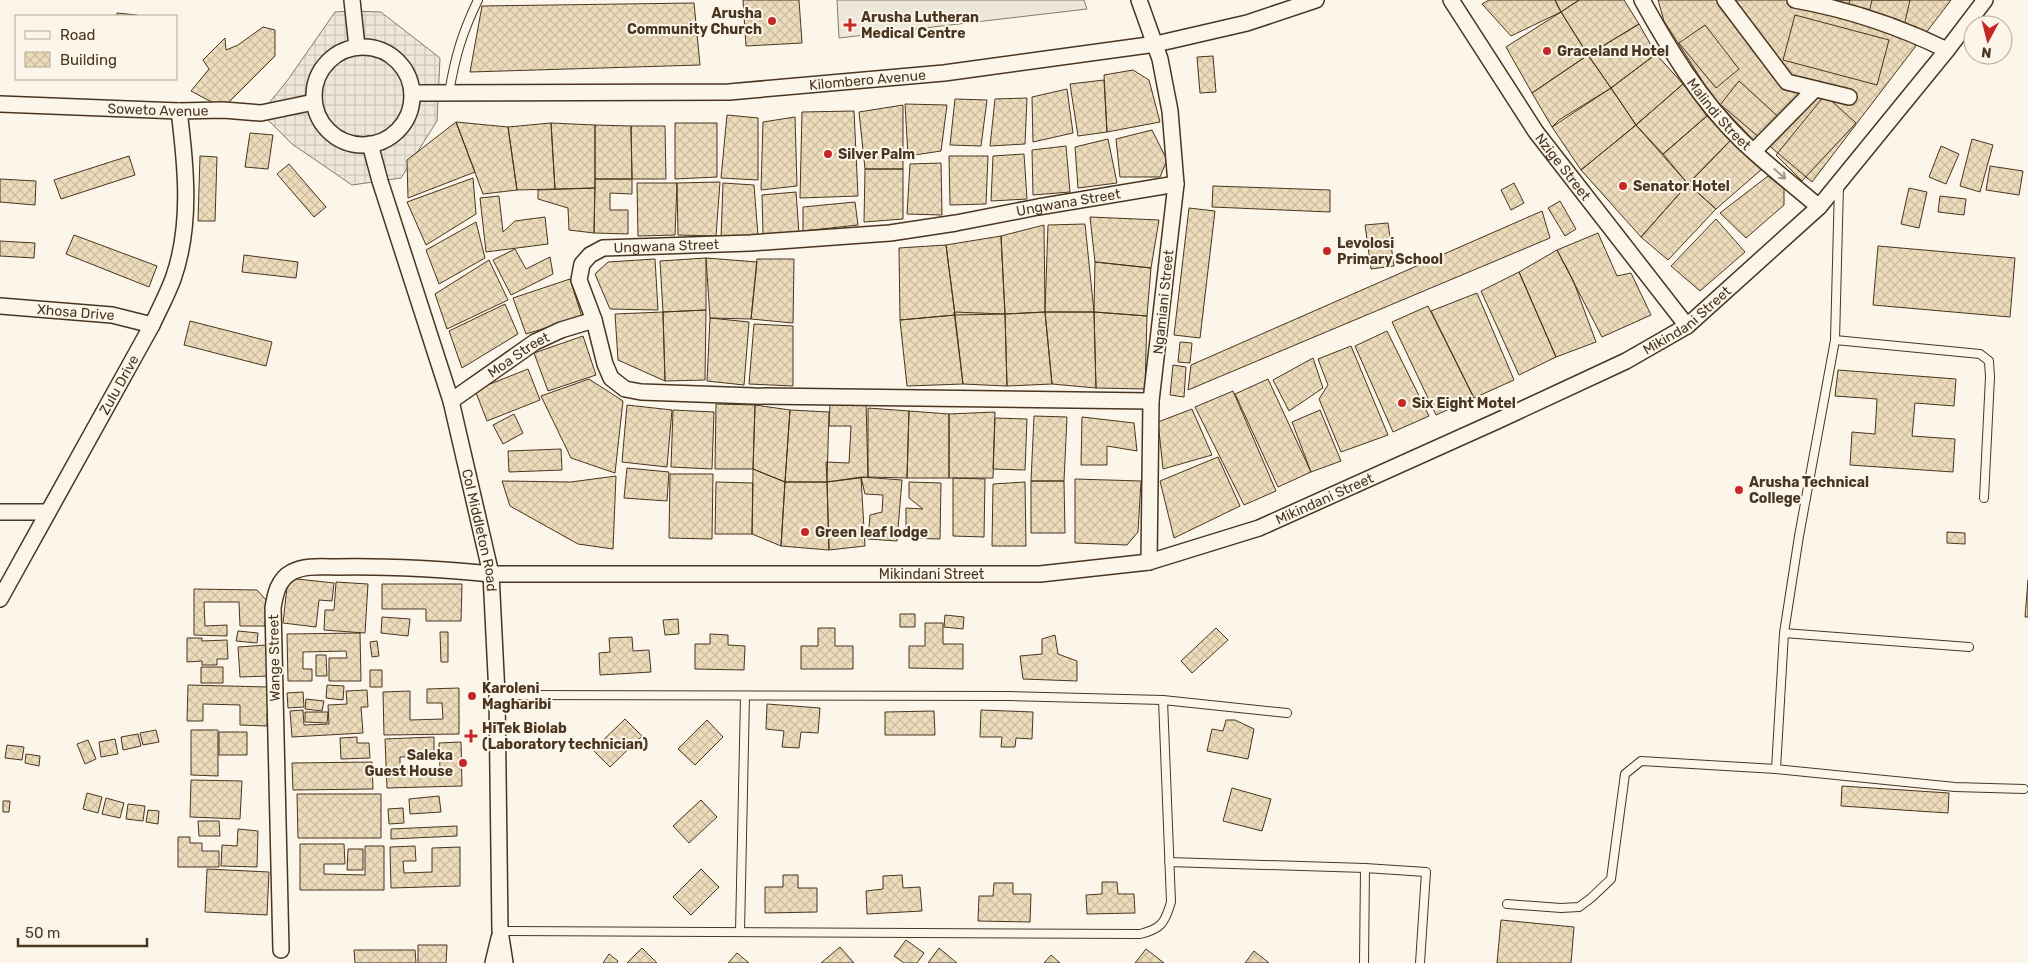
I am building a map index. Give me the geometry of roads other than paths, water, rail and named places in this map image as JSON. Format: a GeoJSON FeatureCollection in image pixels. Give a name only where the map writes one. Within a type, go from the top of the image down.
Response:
{"type":"FeatureCollection","features":[{"type":"Feature","properties":{"kind":"street"},"geometry":{"type":"LineString","coordinates":[[352,0],[358,46]]}},
{"type":"Feature","properties":{"kind":"street","name":"Ngamiani Street"},"geometry":{"type":"LineString","coordinates":[[1139,0],[1156,44],[1170,111],[1176,184],[1151,401],[1149,562]]}},
{"type":"Feature","properties":{"kind":"street","name":"Kilombero Avenue"},"geometry":{"type":"LineString","coordinates":[[412,93],[729,92],[944,73],[1156,44],[1248,23],[1316,0]]}},
{"type":"Feature","properties":{"kind":"street","name":"Nzige Street"},"geometry":{"type":"LineString","coordinates":[[1451,0],[1536,132],[1686,326]]}},
{"type":"Feature","properties":{"kind":"street","name":"Malindi Street"},"geometry":{"type":"LineString","coordinates":[[1642,0],[1664,39],[1717,114],[1754,151],[1819,207]]}},
{"type":"Feature","properties":{"kind":"street"},"geometry":{"type":"LineString","coordinates":[[1725,0],[1787,82],[1848,97]]}},
{"type":"Feature","properties":{"kind":"street"},"geometry":{"type":"LineString","coordinates":[[1800,0],[1910,32],[1947,50]]}},
{"type":"Feature","properties":{"kind":"street","name":"Mikindani Street"},"geometry":{"type":"LineString","coordinates":[[491,574],[1040,574],[1149,562],[1259,528],[1497,421],[1626,360],[1686,326],[1819,207],[1947,50],[1985,0]]}},
{"type":"Feature","properties":{"kind":"street"},"geometry":{"type":"LineString","coordinates":[[358,46],[374,48],[388,54],[401,64],[409,78],[412,93],[411,108],[406,121],[396,132],[384,140],[370,144],[351,143],[333,135],[320,121],[314,102],[314,89],[317,77],[324,65],[333,56],[358,46]]}},
{"type":"Feature","properties":{"kind":"street"},"geometry":{"type":"LineString","coordinates":[[1754,151],[1815,89]]}},
{"type":"Feature","properties":{"kind":"street","name":"Soweto Avenue"},"geometry":{"type":"LineString","coordinates":[[0,104],[179,111],[223,110],[261,113],[314,102]]}},
{"type":"Feature","properties":{"kind":"street","name":"Zulu Drive"},"geometry":{"type":"LineString","coordinates":[[0,599],[152,325],[173,279],[181,249],[186,210],[184,156],[179,111]]}},
{"type":"Feature","properties":{"kind":"street","name":"Col Middleton Road"},"geometry":{"type":"LineString","coordinates":[[370,144],[380,182],[451,401],[491,574],[497,695],[500,932],[505,963]]}},
{"type":"Feature","properties":{"kind":"street","name":"Ungwana Street"},"geometry":{"type":"LineString","coordinates":[[1151,401],[754,396],[641,392],[625,389],[611,378],[605,364],[594,320],[579,280],[582,264],[590,255],[603,248],[750,243],[890,233],[1176,184]]}},
{"type":"Feature","properties":{"kind":"street","name":"Xhosa Drive"},"geometry":{"type":"LineString","coordinates":[[0,306],[112,315],[152,325]]}},
{"type":"Feature","properties":{"kind":"street","name":"Moa Street"},"geometry":{"type":"LineString","coordinates":[[451,401],[535,342],[560,330],[594,320]]}},
{"type":"Feature","properties":{"kind":"street"},"geometry":{"type":"LineString","coordinates":[[0,512],[48,512]]}},
{"type":"Feature","properties":{"kind":"street","name":"Wange Street"},"geometry":{"type":"LineString","coordinates":[[282,950],[273,608],[275,594],[281,582],[291,572],[306,568],[379,566],[436,568],[491,574]]}},
{"type":"Feature","properties":{"kind":"street","name":"Col Middleton Road"},"geometry":{"type":"LineString","coordinates":[[492,963],[500,932]]}},
{"type":"Feature","properties":{"kind":"lane"},"geometry":{"type":"LineString","coordinates":[[449,93],[455,57],[478,0]]}},
{"type":"Feature","properties":{"kind":"lane"},"geometry":{"type":"LineString","coordinates":[[1776,769],[1784,633],[1799,536],[1835,340],[1839,183]]}},
{"type":"Feature","properties":{"kind":"lane"},"geometry":{"type":"LineString","coordinates":[[1835,340],[1980,354],[1988,361],[1990,377],[1984,498]]}},
{"type":"Feature","properties":{"kind":"lane"},"geometry":{"type":"LineString","coordinates":[[1784,633],[1969,647]]}},
{"type":"Feature","properties":{"kind":"lane"},"geometry":{"type":"LineString","coordinates":[[497,695],[1010,696],[1163,700],[1287,713]]}},
{"type":"Feature","properties":{"kind":"lane"},"geometry":{"type":"LineString","coordinates":[[740,932],[745,696]]}},
{"type":"Feature","properties":{"kind":"lane"},"geometry":{"type":"LineString","coordinates":[[500,932],[1140,934],[1155,931],[1167,918],[1171,902],[1163,700]]}},
{"type":"Feature","properties":{"kind":"lane"},"geometry":{"type":"LineString","coordinates":[[1507,904],[1560,908],[1579,906],[1592,898],[1612,879],[1625,774],[1641,761],[1776,769],[1955,787],[2024,788]]}},
{"type":"Feature","properties":{"kind":"lane"},"geometry":{"type":"LineString","coordinates":[[1169,862],[1365,868],[1426,872],[1420,963]]}},
{"type":"Feature","properties":{"kind":"lane"},"geometry":{"type":"LineString","coordinates":[[1364,963],[1365,868]]}},
{"type":"Feature","properties":{"kind":"place","name":"Arusha Community Church"},"geometry":{"type":"Point","coordinates":[772,21]}},
{"type":"Feature","properties":{"kind":"place","name":"Arusha Lutheran Medical Centre"},"geometry":{"type":"Point","coordinates":[850,25]}},
{"type":"Feature","properties":{"kind":"place","name":"Graceland Hotel"},"geometry":{"type":"Point","coordinates":[1547,51]}},
{"type":"Feature","properties":{"kind":"place","name":"Silver Palm"},"geometry":{"type":"Point","coordinates":[828,154]}},
{"type":"Feature","properties":{"kind":"place","name":"Senator Hotel"},"geometry":{"type":"Point","coordinates":[1623,186]}},
{"type":"Feature","properties":{"kind":"place","name":"Levolosi Primary School"},"geometry":{"type":"Point","coordinates":[1327,251]}},
{"type":"Feature","properties":{"kind":"place","name":"Six Eight Motel"},"geometry":{"type":"Point","coordinates":[1402,403]}},
{"type":"Feature","properties":{"kind":"place","name":"Arusha Technical College"},"geometry":{"type":"Point","coordinates":[1739,490]}},
{"type":"Feature","properties":{"kind":"place","name":"Green leaf lodge"},"geometry":{"type":"Point","coordinates":[805,532]}},
{"type":"Feature","properties":{"kind":"place","name":"Karoleni Magharibi"},"geometry":{"type":"Point","coordinates":[472,696]}},
{"type":"Feature","properties":{"kind":"place","name":"HiTek Biolab (Laboratory technician)"},"geometry":{"type":"Point","coordinates":[471,736]}},
{"type":"Feature","properties":{"kind":"place","name":"Saleka Guest House"},"geometry":{"type":"Point","coordinates":[463,763]}}]}
